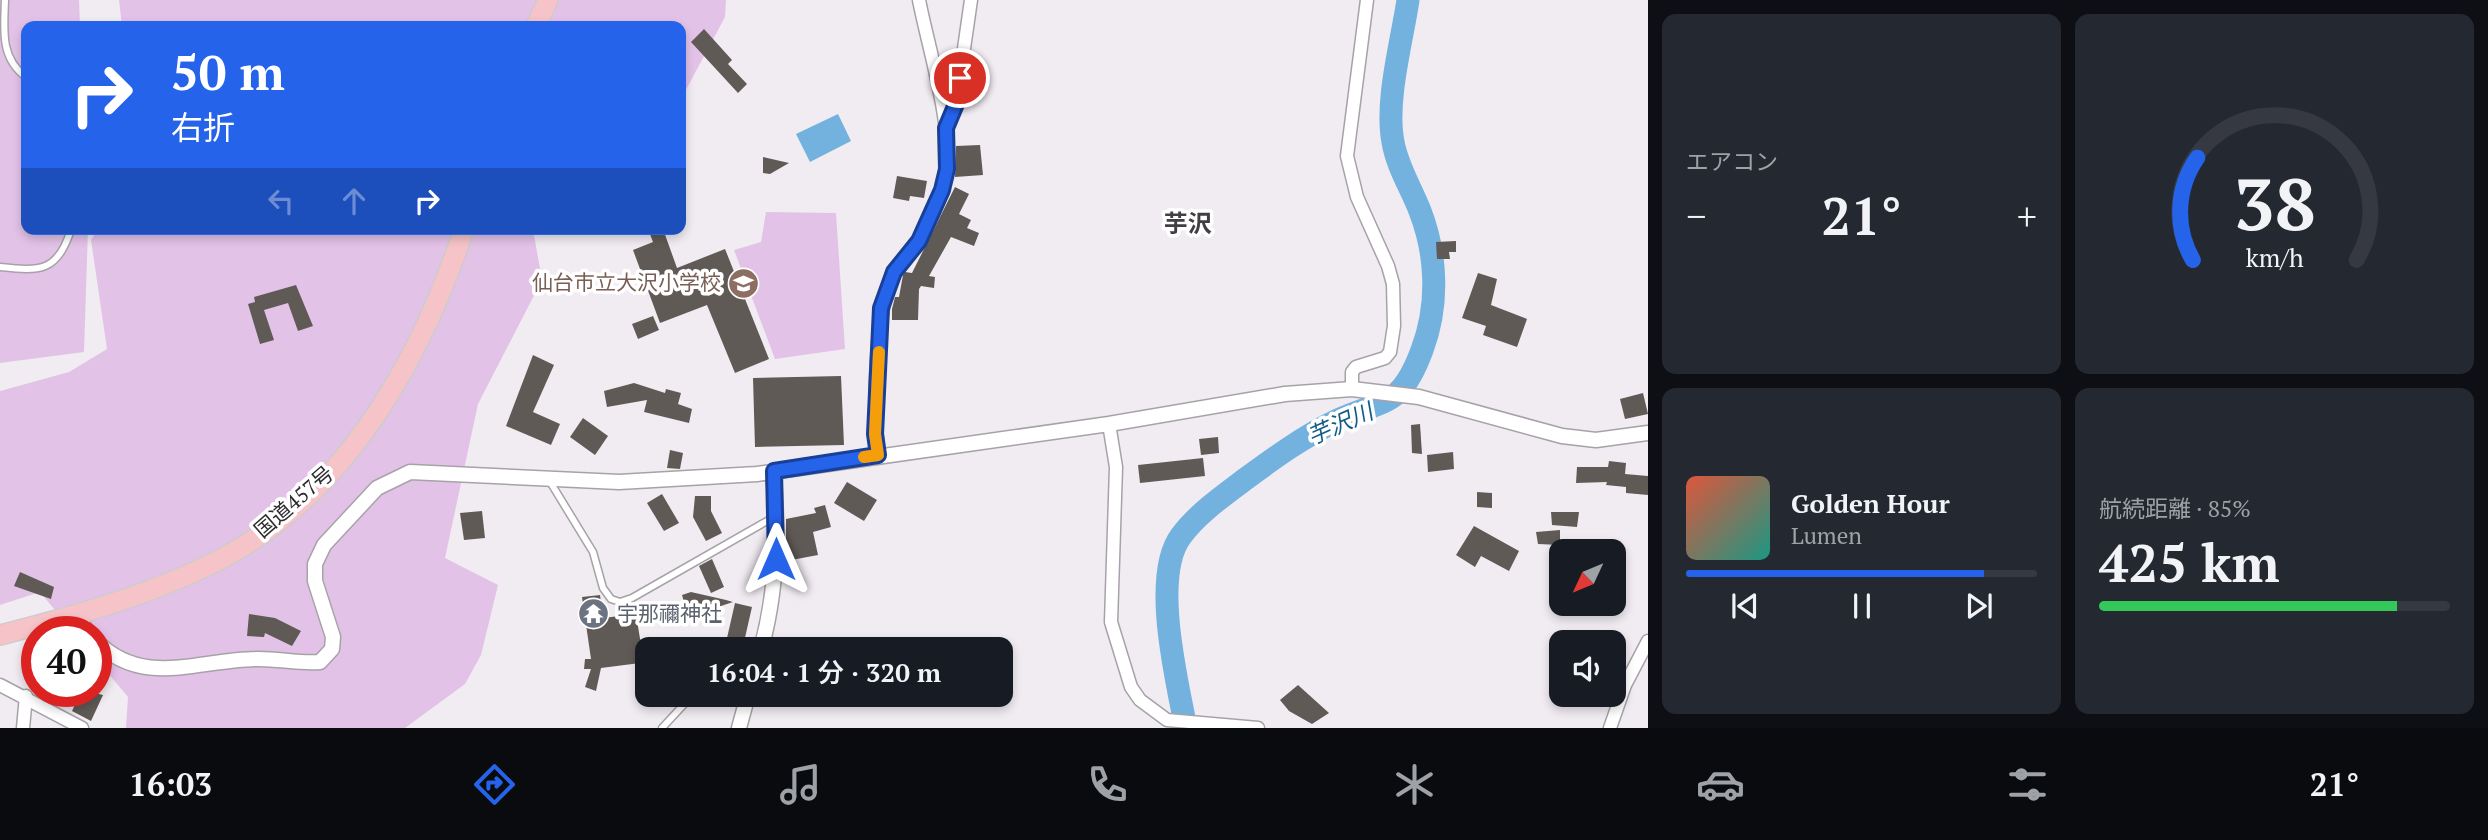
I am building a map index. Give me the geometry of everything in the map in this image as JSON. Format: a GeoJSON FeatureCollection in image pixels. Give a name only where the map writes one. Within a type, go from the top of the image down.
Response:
{"type":"FeatureCollection","features":[{"type":"Feature","properties":{"kind":"highway"},"geometry":{"type":"LineString","coordinates":[[538,21],[548,0]]}},
{"type":"Feature","properties":{"kind":"highway","name":"国道457号"},"geometry":{"type":"LineString","coordinates":[[76,616],[162,586],[222,558],[265,530],[306,495],[348,453],[382,407],[415,352],[444,290],[462,235]]}},
{"type":"Feature","properties":{"kind":"highway","name":"国道457号"},"geometry":{"type":"LineString","coordinates":[[0,635],[21,630]]}},
{"type":"Feature","properties":{"kind":"street"},"geometry":{"type":"LineString","coordinates":[[878,455],[875,434],[881,308],[894,272],[919,241],[942,190],[947,169],[946,128],[919,0]]}},
{"type":"Feature","properties":{"kind":"street"},"geometry":{"type":"LineString","coordinates":[[946,128],[956,104],[971,0]]}},
{"type":"Feature","properties":{"kind":"street"},"geometry":{"type":"LineString","coordinates":[[1352,389],[1352,372],[1356,367],[1385,358],[1390,352],[1394,326],[1392,284],[1388,266],[1357,197],[1347,156],[1367,0]]}},
{"type":"Feature","properties":{"kind":"street"},"geometry":{"type":"LineString","coordinates":[[112,655],[118,660],[142,669],[257,659],[304,664],[320,662],[332,649],[333,637],[315,581],[314,564],[324,545],[377,488],[410,472],[619,482],[774,471],[1108,424],[1285,394],[1352,389],[1414,397],[1562,436],[1596,440],[1648,433]]}},
{"type":"Feature","properties":{"kind":"street"},"geometry":{"type":"LineString","coordinates":[[1108,424],[1116,467],[1111,622],[1131,687],[1152,710],[1174,723],[1198,721],[1258,728]]}},
{"type":"Feature","properties":{"kind":"street"},"geometry":{"type":"LineString","coordinates":[[764,637],[773,598],[776,516],[774,471]]}},
{"type":"Feature","properties":{"kind":"street"},"geometry":{"type":"LineString","coordinates":[[1610,728],[1625,685],[1648,641]]}},
{"type":"Feature","properties":{"kind":"street"},"geometry":{"type":"LineString","coordinates":[[0,685],[21,694]]}},
{"type":"Feature","properties":{"kind":"street"},"geometry":{"type":"LineString","coordinates":[[23,728],[25,707]]}},
{"type":"Feature","properties":{"kind":"street"},"geometry":{"type":"LineString","coordinates":[[45,707],[82,728]]}},
{"type":"Feature","properties":{"kind":"street"},"geometry":{"type":"LineString","coordinates":[[739,728],[745,707]]}},
{"type":"Feature","properties":{"kind":"lane"},"geometry":{"type":"LineString","coordinates":[[5,0],[5,53],[21,73]]}},
{"type":"Feature","properties":{"kind":"lane"},"geometry":{"type":"LineString","coordinates":[[0,267],[40,270],[58,258],[68,235]]}},
{"type":"Feature","properties":{"kind":"lane"},"geometry":{"type":"LineString","coordinates":[[549,480],[593,552],[603,588],[611,599],[620,602],[632,598],[776,516]]}},
{"type":"Feature","properties":{"kind":"lane"},"geometry":{"type":"LineString","coordinates":[[662,728],[682,707]]}},
{"type":"Feature","properties":{"kind":"shaded area"},"geometry":{"type":"Polygon","coordinates":[[[0,0],[79,0],[80,21],[21,21],[21,235],[88,235],[84,352],[0,363],[0,0]]]}},
{"type":"Feature","properties":{"kind":"shaded area"},"geometry":{"type":"Polygon","coordinates":[[[119,0],[726,0],[725,17],[686,90],[686,21],[121,21],[119,0]]]}},
{"type":"Feature","properties":{"kind":"shaded area"},"geometry":{"type":"Polygon","coordinates":[[[766,212],[836,213],[845,349],[775,359],[734,250],[761,242],[766,212]]]}},
{"type":"Feature","properties":{"kind":"shaded area"},"geometry":{"type":"Polygon","coordinates":[[[94,235],[534,235],[542,280],[478,404],[445,558],[498,585],[481,655],[465,684],[405,728],[126,728],[128,697],[112,678],[112,616],[60,616],[40,592],[0,605],[0,391],[69,372],[107,349],[91,240],[94,235]]]}},
{"type":"Feature","properties":{"kind":"water"},"geometry":{"type":"Polygon","coordinates":[[[838,114],[851,141],[810,162],[796,134],[838,114]]]}},
{"type":"Feature","properties":{"kind":"building"},"geometry":{"type":"Polygon","coordinates":[[[704,29],[732,60],[728,64],[747,84],[738,93],[691,42],[704,29]]]}},
{"type":"Feature","properties":{"kind":"building"},"geometry":{"type":"Polygon","coordinates":[[[980,145],[983,175],[955,177],[956,146],[980,145]]]}},
{"type":"Feature","properties":{"kind":"building"},"geometry":{"type":"Polygon","coordinates":[[[763,157],[789,163],[770,174],[763,173],[763,157]]]}},
{"type":"Feature","properties":{"kind":"building"},"geometry":{"type":"Polygon","coordinates":[[[897,176],[927,181],[924,198],[910,196],[909,201],[893,198],[897,176]]]}},
{"type":"Feature","properties":{"kind":"building"},"geometry":{"type":"Polygon","coordinates":[[[955,187],[969,194],[959,214],[971,220],[967,228],[979,233],[974,246],[951,237],[929,276],[935,277],[934,288],[921,286],[919,289],[918,320],[892,320],[892,309],[895,297],[899,297],[903,275],[905,272],[912,273],[955,187]]]}},
{"type":"Feature","properties":{"kind":"building"},"geometry":{"type":"Polygon","coordinates":[[[650,235],[665,235],[677,268],[725,249],[769,359],[735,373],[707,305],[660,323],[633,250],[653,242],[650,235]]]}},
{"type":"Feature","properties":{"kind":"building"},"geometry":{"type":"Polygon","coordinates":[[[1456,241],[1456,252],[1449,252],[1450,259],[1437,259],[1436,242],[1456,241]]]}},
{"type":"Feature","properties":{"kind":"building"},"geometry":{"type":"Polygon","coordinates":[[[1478,273],[1497,279],[1491,305],[1527,319],[1517,347],[1483,335],[1486,326],[1462,318],[1478,273]]]}},
{"type":"Feature","properties":{"kind":"building"},"geometry":{"type":"Polygon","coordinates":[[[296,285],[313,326],[298,331],[288,303],[264,310],[274,340],[260,344],[248,304],[255,302],[254,297],[296,285]]]}},
{"type":"Feature","properties":{"kind":"building"},"geometry":{"type":"Polygon","coordinates":[[[653,316],[659,330],[638,339],[632,324],[653,316]]]}},
{"type":"Feature","properties":{"kind":"building"},"geometry":{"type":"Polygon","coordinates":[[[533,355],[554,365],[533,412],[560,424],[551,445],[506,426],[533,355]]]}},
{"type":"Feature","properties":{"kind":"building"},"geometry":{"type":"Polygon","coordinates":[[[841,376],[844,445],[755,447],[753,378],[841,376]]]}},
{"type":"Feature","properties":{"kind":"building"},"geometry":{"type":"Polygon","coordinates":[[[634,383],[665,393],[666,389],[681,393],[678,404],[692,409],[689,423],[644,412],[647,400],[607,407],[604,391],[634,383]]]}},
{"type":"Feature","properties":{"kind":"building"},"geometry":{"type":"Polygon","coordinates":[[[1643,393],[1648,414],[1625,419],[1620,399],[1643,393]]]}},
{"type":"Feature","properties":{"kind":"building"},"geometry":{"type":"Polygon","coordinates":[[[583,418],[608,436],[595,455],[570,437],[583,418]]]}},
{"type":"Feature","properties":{"kind":"building"},"geometry":{"type":"Polygon","coordinates":[[[1420,424],[1422,454],[1412,453],[1411,425],[1420,424]]]}},
{"type":"Feature","properties":{"kind":"building"},"geometry":{"type":"Polygon","coordinates":[[[1218,437],[1219,453],[1201,455],[1199,439],[1218,437]]]}},
{"type":"Feature","properties":{"kind":"building"},"geometry":{"type":"Polygon","coordinates":[[[670,450],[683,453],[680,469],[667,468],[670,450]]]}},
{"type":"Feature","properties":{"kind":"building"},"geometry":{"type":"Polygon","coordinates":[[[1453,452],[1454,469],[1428,472],[1427,455],[1453,452]]]}},
{"type":"Feature","properties":{"kind":"building"},"geometry":{"type":"Polygon","coordinates":[[[1203,458],[1205,476],[1140,483],[1138,465],[1203,458]]]}},
{"type":"Feature","properties":{"kind":"building"},"geometry":{"type":"Polygon","coordinates":[[[1609,461],[1626,463],[1625,474],[1648,476],[1648,495],[1626,493],[1626,487],[1606,485],[1607,482],[1576,483],[1577,467],[1608,467],[1609,461]]]}},
{"type":"Feature","properties":{"kind":"building"},"geometry":{"type":"Polygon","coordinates":[[[847,482],[877,500],[864,521],[834,503],[847,482]]]}},
{"type":"Feature","properties":{"kind":"building"},"geometry":{"type":"Polygon","coordinates":[[[1477,492],[1492,493],[1492,508],[1477,507],[1477,492]]]}},
{"type":"Feature","properties":{"kind":"building"},"geometry":{"type":"Polygon","coordinates":[[[662,494],[679,523],[664,531],[647,503],[662,494]]]}},
{"type":"Feature","properties":{"kind":"building"},"geometry":{"type":"Polygon","coordinates":[[[695,496],[711,496],[711,511],[722,533],[706,541],[693,517],[695,496]]]}},
{"type":"Feature","properties":{"kind":"building"},"geometry":{"type":"Polygon","coordinates":[[[825,505],[831,527],[813,532],[818,555],[786,561],[786,519],[816,513],[814,508],[825,505]]]}},
{"type":"Feature","properties":{"kind":"building"},"geometry":{"type":"Polygon","coordinates":[[[482,511],[485,538],[464,540],[460,513],[482,511]]]}},
{"type":"Feature","properties":{"kind":"building"},"geometry":{"type":"Polygon","coordinates":[[[1551,512],[1579,512],[1577,527],[1552,525],[1551,512]]]}},
{"type":"Feature","properties":{"kind":"building"},"geometry":{"type":"Polygon","coordinates":[[[1474,526],[1519,551],[1509,571],[1481,556],[1475,567],[1456,555],[1474,526]]]}},
{"type":"Feature","properties":{"kind":"building"},"geometry":{"type":"Polygon","coordinates":[[[1560,530],[1560,539],[1549,539],[1549,544],[1538,544],[1536,532],[1560,530]]]}},
{"type":"Feature","properties":{"kind":"building"},"geometry":{"type":"Polygon","coordinates":[[[712,559],[724,587],[711,593],[699,566],[712,559]]]}},
{"type":"Feature","properties":{"kind":"building"},"geometry":{"type":"Polygon","coordinates":[[[20,572],[54,587],[51,599],[14,586],[20,572]]]}},
{"type":"Feature","properties":{"kind":"building"},"geometry":{"type":"Polygon","coordinates":[[[691,592],[733,602],[709,610],[708,606],[687,612],[682,595],[691,592]]]}},
{"type":"Feature","properties":{"kind":"building"},"geometry":{"type":"Polygon","coordinates":[[[600,595],[603,618],[636,614],[640,637],[635,637],[635,664],[601,668],[596,691],[585,687],[591,669],[584,669],[585,659],[591,659],[582,597],[600,595]]]}},
{"type":"Feature","properties":{"kind":"building"},"geometry":{"type":"Polygon","coordinates":[[[735,603],[752,607],[745,637],[727,637],[735,603]]]}},
{"type":"Feature","properties":{"kind":"building"},"geometry":{"type":"Polygon","coordinates":[[[249,614],[275,618],[301,631],[292,646],[265,633],[264,637],[247,636],[249,614]]]}},
{"type":"Feature","properties":{"kind":"building"},"geometry":{"type":"Polygon","coordinates":[[[1298,685],[1329,713],[1312,724],[1289,711],[1280,700],[1298,685]]]}},
{"type":"Feature","properties":{"kind":"building"},"geometry":{"type":"Polygon","coordinates":[[[74,707],[97,707],[91,721],[72,711],[74,707]]]}},
{"type":"Feature","properties":{"kind":"waterway","name":"芋沢川"},"geometry":{"type":"LineString","coordinates":[[1186,728],[1173,657],[1167,602],[1172,554],[1181,536],[1211,506],[1290,448],[1325,426],[1380,404],[1399,392],[1407,382],[1422,350],[1431,315],[1433,262],[1426,228],[1398,160],[1391,126],[1395,71],[1408,0]]}},
{"type":"Feature","properties":{"kind":"slow traffic"},"geometry":{"type":"LineString","coordinates":[[864,457],[878,455],[875,434],[879,352]]}},
{"type":"Feature","properties":{"kind":"place","name":"仙台市立大沢小学校"},"geometry":{"type":"Point","coordinates":[744,283]}},
{"type":"Feature","properties":{"kind":"place","name":"宇那禰神社"},"geometry":{"type":"Point","coordinates":[594,614]}},
{"type":"Feature","properties":{"kind":"district","name":"芋沢"},"geometry":{"type":"Point","coordinates":[1188,224]}},
{"type":"Feature","properties":{"kind":"route"},"geometry":{"type":"LineString","coordinates":[[776,559],[774,471],[878,455],[875,434],[881,308],[894,272],[919,241],[942,190],[947,169],[946,128],[956,104],[960,78]]}}]}
